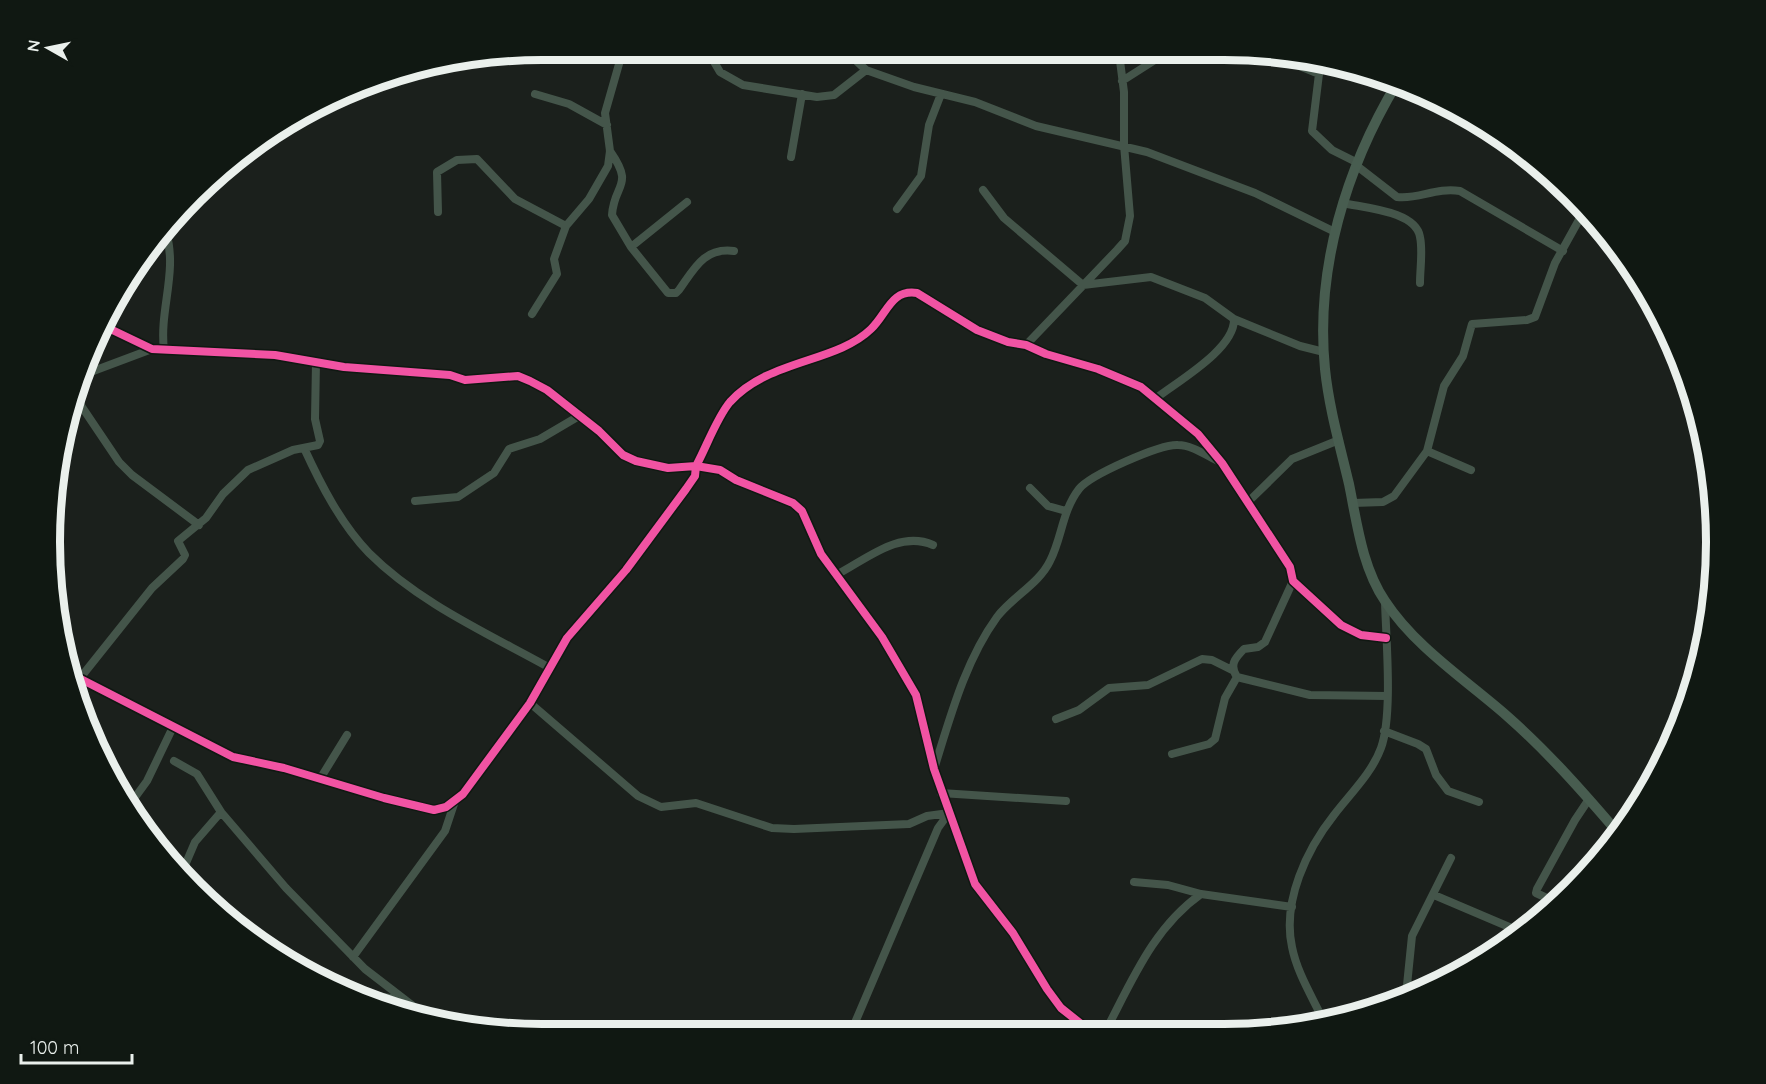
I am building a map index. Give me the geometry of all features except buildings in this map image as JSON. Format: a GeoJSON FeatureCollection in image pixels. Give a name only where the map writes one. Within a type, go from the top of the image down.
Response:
{"type":"FeatureCollection","features":[{"type":"Feature","properties":{"kind":"main road"},"geometry":{"type":"LineString","coordinates":[[1393,91],[1357,164],[1343,203],[1326,280],[1324,352],[1339,440],[1369,567],[1385,601],[1417,639],[1535,742],[1612,827]]}},
{"type":"Feature","properties":{"kind":"street"},"geometry":{"type":"LineString","coordinates":[[532,314],[556,274],[555,253],[566,226],[602,179],[608,166],[610,151],[606,125],[608,96],[620,60]]}},
{"type":"Feature","properties":{"kind":"street"},"geometry":{"type":"LineString","coordinates":[[713,60],[720,72],[743,85],[818,97],[834,95],[866,70]]}},
{"type":"Feature","properties":{"kind":"street"},"geometry":{"type":"LineString","coordinates":[[855,60],[866,70],[941,94],[975,102],[1036,126],[1124,145],[1255,193],[1335,232]]}},
{"type":"Feature","properties":{"kind":"street"},"geometry":{"type":"LineString","coordinates":[[1026,345],[1125,241],[1130,227],[1120,60]]}},
{"type":"Feature","properties":{"kind":"street"},"geometry":{"type":"LineString","coordinates":[[1122,81],[1155,60]]}},
{"type":"Feature","properties":{"kind":"street"},"geometry":{"type":"LineString","coordinates":[[1297,66],[1320,74],[1312,131],[1332,150],[1357,164],[1397,197],[1405,198],[1444,189],[1460,191],[1563,250]]}},
{"type":"Feature","properties":{"kind":"street"},"geometry":{"type":"LineString","coordinates":[[535,94],[569,104],[606,125]]}},
{"type":"Feature","properties":{"kind":"street"},"geometry":{"type":"LineString","coordinates":[[791,157],[802,94]]}},
{"type":"Feature","properties":{"kind":"street"},"geometry":{"type":"LineString","coordinates":[[897,209],[921,176],[929,125],[941,94]]}},
{"type":"Feature","properties":{"kind":"street"},"geometry":{"type":"LineString","coordinates":[[610,151],[621,170],[623,184],[612,215],[631,247],[665,290],[673,294],[680,290],[703,257],[713,252],[734,251]]}},
{"type":"Feature","properties":{"kind":"street"},"geometry":{"type":"LineString","coordinates":[[438,212],[437,172],[457,160],[477,159],[516,199],[566,226]]}},
{"type":"Feature","properties":{"kind":"street"},"geometry":{"type":"LineString","coordinates":[[983,190],[1004,218],[1083,285],[1151,277],[1205,297],[1234,319],[1300,346],[1324,352]]}},
{"type":"Feature","properties":{"kind":"street"},"geometry":{"type":"LineString","coordinates":[[631,247],[687,202]]}},
{"type":"Feature","properties":{"kind":"street"},"geometry":{"type":"LineString","coordinates":[[1343,203],[1391,213],[1406,218],[1416,226],[1420,234],[1420,283]]}},
{"type":"Feature","properties":{"kind":"street"},"geometry":{"type":"LineString","coordinates":[[1353,503],[1383,501],[1394,496],[1427,451],[1444,386],[1463,356],[1472,324],[1527,320],[1534,317],[1547,280],[1581,218]]}},
{"type":"Feature","properties":{"kind":"street"},"geometry":{"type":"LineString","coordinates":[[164,350],[163,317],[171,268],[167,240]]}},
{"type":"Feature","properties":{"kind":"street"},"geometry":{"type":"LineString","coordinates":[[316,362],[315,419],[320,441],[318,445],[267,460],[248,470],[233,483],[199,525],[178,541],[185,555],[183,559],[152,588],[81,677],[173,728],[233,757],[435,810],[455,801],[463,794],[530,703],[567,638],[626,570],[686,489],[695,476],[696,466],[730,403],[770,373],[860,340],[874,327],[897,294],[908,291],[917,293],[977,330],[1008,342],[1026,345],[1047,354],[1098,369],[1141,387],[1198,434],[1222,463],[1290,567],[1293,581],[1341,625],[1361,635],[1386,638]]}},
{"type":"Feature","properties":{"kind":"street"},"geometry":{"type":"LineString","coordinates":[[1155,399],[1225,345],[1234,328],[1234,319]]}},
{"type":"Feature","properties":{"kind":"street"},"geometry":{"type":"LineString","coordinates":[[110,329],[152,349],[230,351],[389,372],[450,375],[465,380],[481,381],[518,376],[547,390],[623,455],[636,461],[668,468],[696,466],[720,470],[736,480],[793,503],[802,511],[821,554],[882,637],[916,695],[941,793],[975,884],[1013,933],[1047,990],[1061,1008],[1079,1024]]}},
{"type":"Feature","properties":{"kind":"street"},"geometry":{"type":"LineString","coordinates":[[92,372],[152,349]]}},
{"type":"Feature","properties":{"kind":"street"},"geometry":{"type":"LineString","coordinates":[[80,404],[119,462],[132,475],[199,525]]}},
{"type":"Feature","properties":{"kind":"street"},"geometry":{"type":"LineString","coordinates":[[415,501],[458,497],[494,473],[509,449],[540,439],[579,416]]}},
{"type":"Feature","properties":{"kind":"street"},"geometry":{"type":"LineString","coordinates":[[1248,502],[1292,459],[1339,440]]}},
{"type":"Feature","properties":{"kind":"street"},"geometry":{"type":"LineString","coordinates":[[934,769],[963,682],[979,648],[996,618],[1050,561],[1066,511],[1080,487],[1119,465],[1166,446],[1184,446],[1222,463]]}},
{"type":"Feature","properties":{"kind":"street"},"geometry":{"type":"LineString","coordinates":[[304,448],[332,502],[368,551],[382,564],[426,598],[550,668]]}},
{"type":"Feature","properties":{"kind":"street"},"geometry":{"type":"LineString","coordinates":[[1427,451],[1471,470]]}},
{"type":"Feature","properties":{"kind":"street"},"geometry":{"type":"LineString","coordinates":[[1029,488],[1048,506],[1066,511]]}},
{"type":"Feature","properties":{"kind":"street"},"geometry":{"type":"LineString","coordinates":[[836,575],[890,545],[906,540],[922,540],[933,545]]}},
{"type":"Feature","properties":{"kind":"street"},"geometry":{"type":"LineString","coordinates":[[1172,754],[1209,744],[1215,739],[1225,698],[1235,673],[1233,663],[1244,649],[1265,642],[1293,581]]}},
{"type":"Feature","properties":{"kind":"street"},"geometry":{"type":"LineString","coordinates":[[1321,1014],[1291,945],[1292,907],[1307,858],[1322,830],[1371,767],[1382,747],[1387,696],[1385,601]]}},
{"type":"Feature","properties":{"kind":"street"},"geometry":{"type":"LineString","coordinates":[[1056,719],[1079,710],[1109,688],[1148,685],[1202,659],[1212,660],[1235,673],[1310,695],[1387,696]]}},
{"type":"Feature","properties":{"kind":"street"},"geometry":{"type":"LineString","coordinates":[[530,703],[638,796],[661,807],[696,803],[772,828],[794,829],[909,824],[927,816],[949,813]]}},
{"type":"Feature","properties":{"kind":"street"},"geometry":{"type":"LineString","coordinates":[[135,799],[147,781],[173,728]]}},
{"type":"Feature","properties":{"kind":"street"},"geometry":{"type":"LineString","coordinates":[[1384,731],[1426,749],[1436,775],[1448,791],[1479,802]]}},
{"type":"Feature","properties":{"kind":"street"},"geometry":{"type":"LineString","coordinates":[[320,779],[347,735]]}},
{"type":"Feature","properties":{"kind":"street"},"geometry":{"type":"LineString","coordinates":[[174,761],[197,774],[221,812],[285,888],[353,957],[414,1007]]}},
{"type":"Feature","properties":{"kind":"street"},"geometry":{"type":"LineString","coordinates":[[941,793],[1066,801]]}},
{"type":"Feature","properties":{"kind":"street"},"geometry":{"type":"LineString","coordinates":[[1548,899],[1536,893],[1537,889],[1575,820],[1589,800]]}},
{"type":"Feature","properties":{"kind":"street"},"geometry":{"type":"LineString","coordinates":[[353,957],[445,831],[455,801]]}},
{"type":"Feature","properties":{"kind":"street"},"geometry":{"type":"LineString","coordinates":[[185,865],[195,842],[221,812]]}},
{"type":"Feature","properties":{"kind":"street"},"geometry":{"type":"LineString","coordinates":[[854,1024],[938,828],[949,813]]}},
{"type":"Feature","properties":{"kind":"street"},"geometry":{"type":"LineString","coordinates":[[1407,987],[1412,936],[1451,858]]}},
{"type":"Feature","properties":{"kind":"street"},"geometry":{"type":"LineString","coordinates":[[1134,882],[1168,885],[1201,894],[1292,907]]}},
{"type":"Feature","properties":{"kind":"street"},"geometry":{"type":"LineString","coordinates":[[1110,1024],[1151,944],[1170,921],[1201,894]]}},
{"type":"Feature","properties":{"kind":"street"},"geometry":{"type":"LineString","coordinates":[[1434,895],[1512,928]]}},
{"type":"Feature","properties":{"kind":"street"},"geometry":{"type":"LineString","coordinates":[[386,998],[406,1001]]}},
{"type":"Feature","properties":{"kind":"cycle path"},"geometry":{"type":"LineString","coordinates":[[80,679],[233,757],[284,768],[384,798],[434,810],[446,807],[463,794],[530,703],[567,638],[626,570],[686,489],[695,476],[696,466],[716,424],[730,402],[746,388],[764,377],[840,349],[856,340],[877,323],[895,299],[908,293],[917,293],[977,330],[1008,342],[1026,345],[1046,354],[1098,369],[1141,387],[1198,434],[1222,463],[1290,567],[1293,581],[1341,625],[1361,635],[1386,638]]}},
{"type":"Feature","properties":{"kind":"cycle path"},"geometry":{"type":"LineString","coordinates":[[110,329],[152,349],[275,355],[344,367],[450,375],[465,380],[518,376],[547,390],[599,431],[623,455],[636,461],[668,468],[696,466],[720,470],[736,480],[793,503],[802,511],[821,554],[882,637],[916,695],[934,769],[975,884],[1013,933],[1061,1008],[1081,1024]]}}]}
